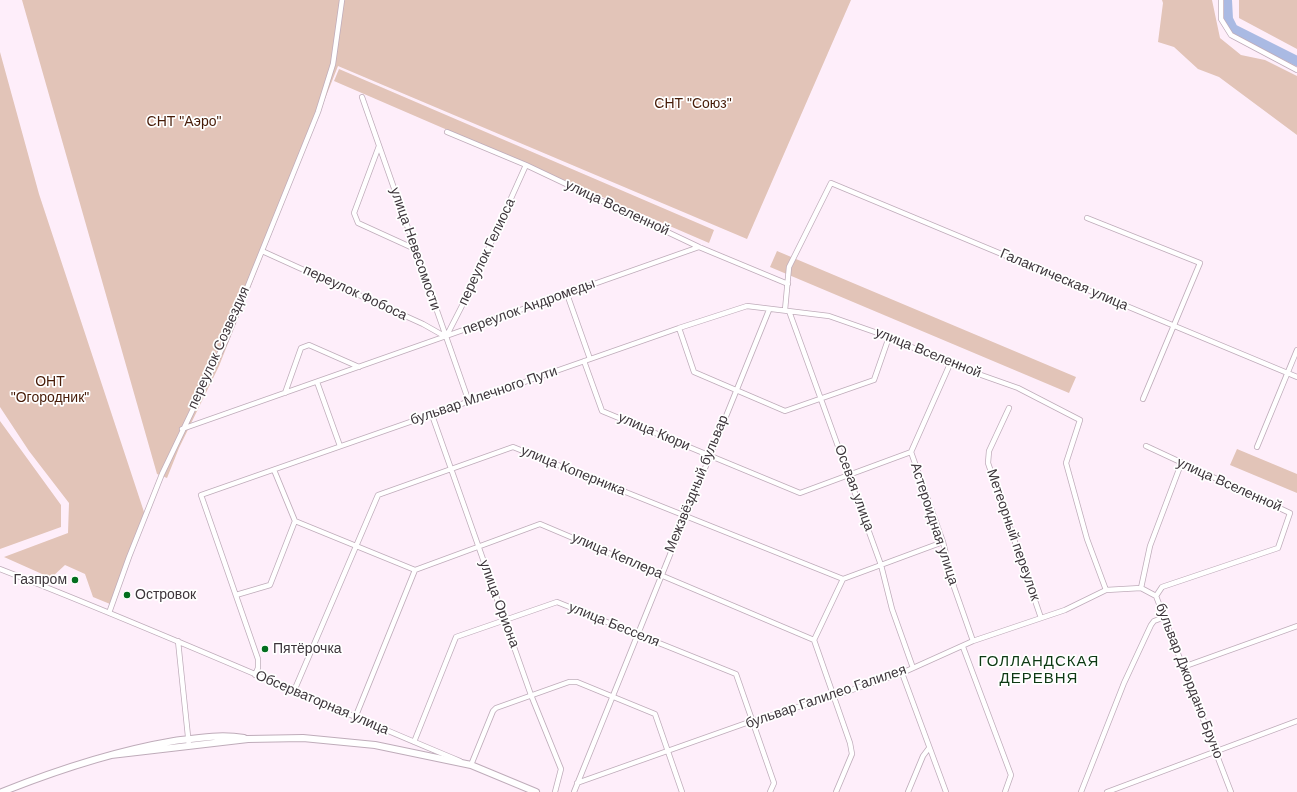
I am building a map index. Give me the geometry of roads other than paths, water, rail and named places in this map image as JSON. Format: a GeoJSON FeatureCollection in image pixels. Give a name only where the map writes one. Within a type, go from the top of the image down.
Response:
{"type":"FeatureCollection","features":[{"type":"Feature","properties":{"kind":"main road"},"geometry":{"type":"LineString","coordinates":[[2,792],[54,772],[142,747],[188,739],[228,736],[248,739]]}},
{"type":"Feature","properties":{"kind":"main road"},"geometry":{"type":"LineString","coordinates":[[111,755],[248,739],[303,738],[375,745],[472,765]]}},
{"type":"Feature","properties":{"kind":"main road","name":"Обсерваторная улица"},"geometry":{"type":"LineString","coordinates":[[472,765],[536,792]]}},
{"type":"Feature","properties":{"kind":"street","name":"переулок Созвездия"},"geometry":{"type":"LineString","coordinates":[[109,613],[129,557],[182,429],[226,340],[328,82],[333,64],[342,0]]}},
{"type":"Feature","properties":{"kind":"street"},"geometry":{"type":"LineString","coordinates":[[1221,0],[1221,19],[1230,35],[1297,70]]}},
{"type":"Feature","properties":{"kind":"street","name":"улица Невесомости"},"geometry":{"type":"LineString","coordinates":[[362,97],[469,402]]}},
{"type":"Feature","properties":{"kind":"street","name":"улица Вселенной"},"geometry":{"type":"LineString","coordinates":[[447,132],[526,165],[699,247],[788,284]]}},
{"type":"Feature","properties":{"kind":"street"},"geometry":{"type":"LineString","coordinates":[[378,146],[354,213],[358,223],[415,249]]}},
{"type":"Feature","properties":{"kind":"street","name":"переулок Гелиоса"},"geometry":{"type":"LineString","coordinates":[[446,337],[468,294],[526,165]]}},
{"type":"Feature","properties":{"kind":"street","name":"Галактическая улица"},"geometry":{"type":"LineString","coordinates":[[788,284],[789,267],[831,183],[1297,378]]}},
{"type":"Feature","properties":{"kind":"street"},"geometry":{"type":"LineString","coordinates":[[1087,218],[1200,263],[1143,399]]}},
{"type":"Feature","properties":{"kind":"street","name":"переулок Андромеды"},"geometry":{"type":"LineString","coordinates":[[182,429],[699,247]]}},
{"type":"Feature","properties":{"kind":"street","name":"переулок Фобоса"},"geometry":{"type":"LineString","coordinates":[[262,251],[423,324],[446,337]]}},
{"type":"Feature","properties":{"kind":"street"},"geometry":{"type":"LineString","coordinates":[[787,311],[788,284]]}},
{"type":"Feature","properties":{"kind":"street"},"geometry":{"type":"LineString","coordinates":[[567,294],[590,359]]}},
{"type":"Feature","properties":{"kind":"street","name":"бульвар Млечного Пути"},"geometry":{"type":"LineString","coordinates":[[236,595],[201,495],[679,328],[747,306],[769,310]]}},
{"type":"Feature","properties":{"kind":"street","name":"улица Вселенной"},"geometry":{"type":"LineString","coordinates":[[769,310],[829,316],[889,337],[950,364],[1018,388],[1080,420],[1066,463],[1087,538],[1106,590]]}},
{"type":"Feature","properties":{"kind":"street","name":"Межзвёздный бульвар"},"geometry":{"type":"LineString","coordinates":[[574,792],[684,516],[769,310]]}},
{"type":"Feature","properties":{"kind":"street","name":"Осевая улица"},"geometry":{"type":"LineString","coordinates":[[787,311],[822,398],[881,565],[892,609],[913,668]]}},
{"type":"Feature","properties":{"kind":"street"},"geometry":{"type":"LineString","coordinates":[[679,328],[694,372],[785,411],[874,380],[889,337]]}},
{"type":"Feature","properties":{"kind":"street"},"geometry":{"type":"LineString","coordinates":[[285,393],[301,348],[309,345],[359,367]]}},
{"type":"Feature","properties":{"kind":"street"},"geometry":{"type":"LineString","coordinates":[[1257,447],[1297,350]]}},
{"type":"Feature","properties":{"kind":"street","name":"улица Кюри"},"geometry":{"type":"LineString","coordinates":[[584,361],[602,411],[800,493],[911,452]]}},
{"type":"Feature","properties":{"kind":"street","name":"Астероидная улица"},"geometry":{"type":"LineString","coordinates":[[950,364],[911,452],[944,542],[954,587],[973,641]]}},
{"type":"Feature","properties":{"kind":"street"},"geometry":{"type":"LineString","coordinates":[[317,382],[340,446]]}},
{"type":"Feature","properties":{"kind":"street","name":"Метеорный переулок"},"geometry":{"type":"LineString","coordinates":[[1009,408],[989,451],[988,463],[1041,618]]}},
{"type":"Feature","properties":{"kind":"street","name":"улица Ориона"},"geometry":{"type":"LineString","coordinates":[[432,415],[532,695],[561,769],[555,792]]}},
{"type":"Feature","properties":{"kind":"street","name":"улица Вселенной"},"geometry":{"type":"LineString","coordinates":[[1146,446],[1181,464],[1290,513],[1278,548],[1162,587],[1156,596]]}},
{"type":"Feature","properties":{"kind":"street","name":"улица Коперника"},"geometry":{"type":"LineString","coordinates":[[294,691],[378,495],[513,448],[843,578]]}},
{"type":"Feature","properties":{"kind":"street"},"geometry":{"type":"LineString","coordinates":[[1141,588],[1150,546],[1181,464]]}},
{"type":"Feature","properties":{"kind":"street"},"geometry":{"type":"LineString","coordinates":[[255,675],[258,668],[258,659],[236,595],[270,584],[295,521],[274,470]]}},
{"type":"Feature","properties":{"kind":"street"},"geometry":{"type":"LineString","coordinates":[[295,521],[415,570],[356,718]]}},
{"type":"Feature","properties":{"kind":"street","name":"улица Кеплера"},"geometry":{"type":"LineString","coordinates":[[415,570],[540,524],[814,640]]}},
{"type":"Feature","properties":{"kind":"street"},"geometry":{"type":"LineString","coordinates":[[836,792],[852,754],[850,743],[814,640],[843,578],[944,542]]}},
{"type":"Feature","properties":{"kind":"street","name":"Обсерваторная улица"},"geometry":{"type":"LineString","coordinates":[[0,568],[178,641],[356,718],[472,765]]}},
{"type":"Feature","properties":{"kind":"street","name":"бульвар Галилео Галилея"},"geometry":{"type":"LineString","coordinates":[[577,782],[752,721],[834,696],[902,672],[973,641],[1065,610],[1106,590],[1141,588]]}},
{"type":"Feature","properties":{"kind":"street","name":"бульвар Джордано Бруно"},"geometry":{"type":"LineString","coordinates":[[1141,588],[1156,596],[1217,751],[1231,792]]}},
{"type":"Feature","properties":{"kind":"street","name":"улица Бесселя"},"geometry":{"type":"LineString","coordinates":[[414,742],[456,637],[557,602],[736,674],[774,783],[770,792]]}},
{"type":"Feature","properties":{"kind":"street"},"geometry":{"type":"LineString","coordinates":[[1081,792],[1124,683],[1154,621],[1165,617]]}},
{"type":"Feature","properties":{"kind":"street"},"geometry":{"type":"LineString","coordinates":[[1183,667],[1297,626]]}},
{"type":"Feature","properties":{"kind":"street"},"geometry":{"type":"LineString","coordinates":[[178,641],[189,746]]}},
{"type":"Feature","properties":{"kind":"street"},"geometry":{"type":"LineString","coordinates":[[964,646],[1011,774],[1005,792]]}},
{"type":"Feature","properties":{"kind":"street"},"geometry":{"type":"LineString","coordinates":[[902,672],[946,792]]}},
{"type":"Feature","properties":{"kind":"street"},"geometry":{"type":"LineString","coordinates":[[472,765],[493,711],[500,705],[569,682],[577,682],[655,714],[682,792]]}},
{"type":"Feature","properties":{"kind":"street"},"geometry":{"type":"LineString","coordinates":[[1107,792],[1297,720]]}},
{"type":"Feature","properties":{"kind":"street"},"geometry":{"type":"LineString","coordinates":[[908,792],[922,756],[929,748]]}},
{"type":"Feature","properties":{"kind":"waterway"},"geometry":{"type":"LineString","coordinates":[[1227,0],[1228,19],[1233,29],[1297,61]]}},
{"type":"Feature","properties":{"kind":"place","name":"Газпром"},"geometry":{"type":"Point","coordinates":[75,580]}},
{"type":"Feature","properties":{"kind":"place","name":"Островок"},"geometry":{"type":"Point","coordinates":[127,595]}},
{"type":"Feature","properties":{"kind":"place","name":"Пятёрочка"},"geometry":{"type":"Point","coordinates":[265,649]}},
{"type":"Feature","properties":{"kind":"district","name":"ГОЛЛАНДСКАЯ ДЕРЕВНЯ"},"geometry":{"type":"Point","coordinates":[1039,670]}},
{"type":"Feature","properties":{"kind":"park label","name":"СНТ \"Союз\""},"geometry":{"type":"Point","coordinates":[693,104]}},
{"type":"Feature","properties":{"kind":"park label","name":"СНТ \"Аэро\""},"geometry":{"type":"Point","coordinates":[184,122]}},
{"type":"Feature","properties":{"kind":"park label","name":"ОНТ \"Огородник\""},"geometry":{"type":"Point","coordinates":[50,390]}}]}
